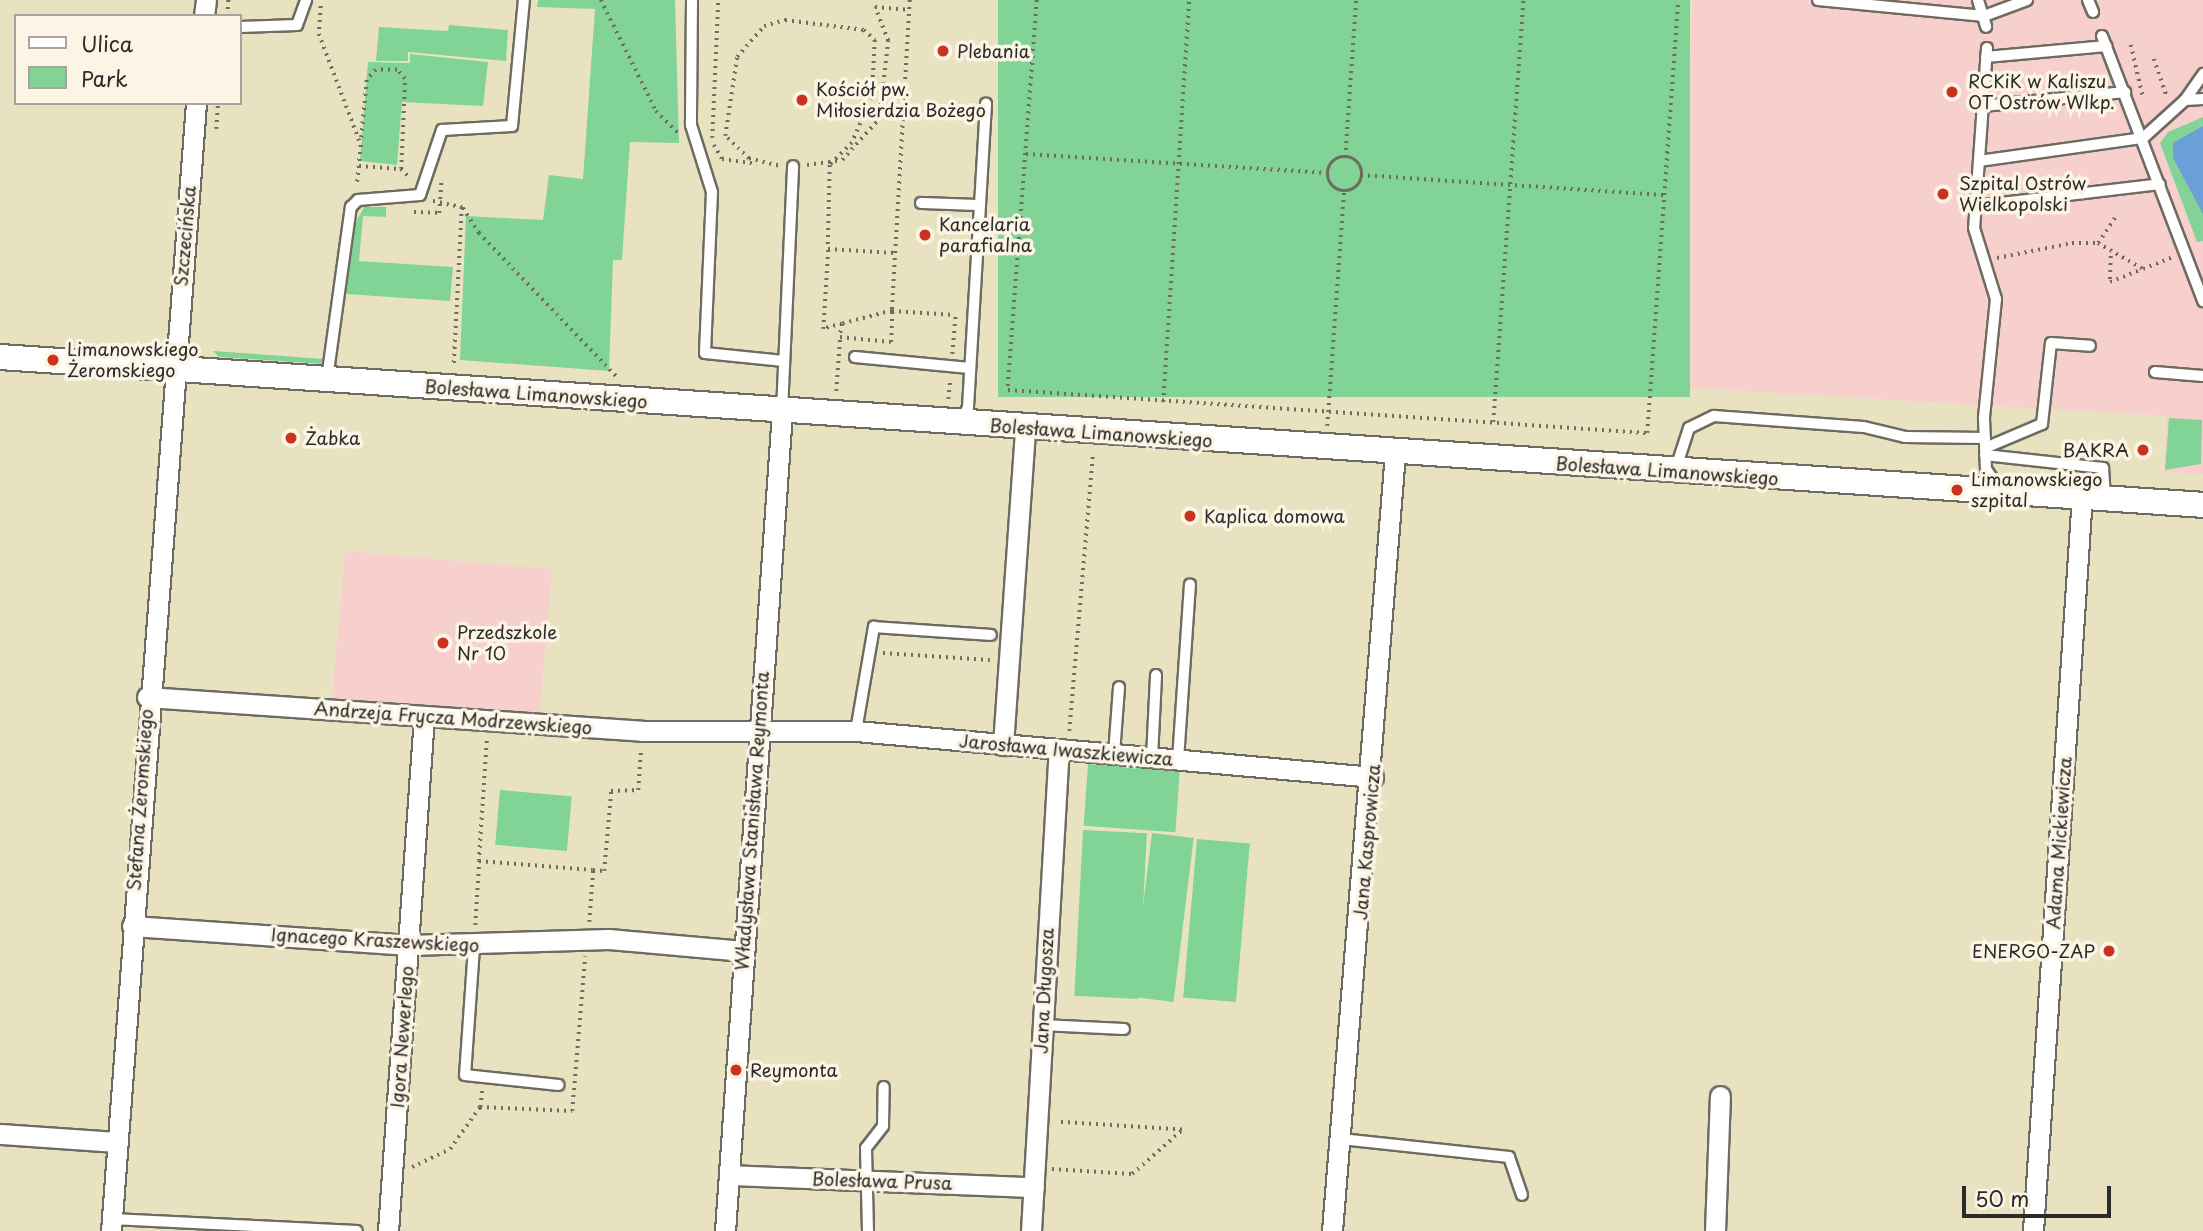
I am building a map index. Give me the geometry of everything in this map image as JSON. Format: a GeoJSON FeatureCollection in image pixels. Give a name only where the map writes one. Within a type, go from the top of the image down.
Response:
{"type":"FeatureCollection","features":[{"type":"Feature","properties":{"kind":"street","name":"Szczecińska"},"geometry":{"type":"LineString","coordinates":[[173,369],[196,105]]}},
{"type":"Feature","properties":{"kind":"street","name":"Bolesława Limanowskiego"},"geometry":{"type":"LineString","coordinates":[[0,356],[1095,433],[2203,505]]}},
{"type":"Feature","properties":{"kind":"street","name":"Stefana Żeromskiego"},"geometry":{"type":"LineString","coordinates":[[111,1225],[147,697],[173,369]]}},
{"type":"Feature","properties":{"kind":"street","name":"Władysława Stanisława Reymonta"},"geometry":{"type":"LineString","coordinates":[[725,1231],[782,411]]}},
{"type":"Feature","properties":{"kind":"street"},"geometry":{"type":"LineString","coordinates":[[1003,745],[1025,428]]}},
{"type":"Feature","properties":{"kind":"street","name":"Jana Kasprowicza"},"geometry":{"type":"LineString","coordinates":[[1332,1231],[1373,777],[1395,453]]}},
{"type":"Feature","properties":{"kind":"street","name":"Adama Mickiewicza"},"geometry":{"type":"LineString","coordinates":[[2033,1231],[2094,497]]}},
{"type":"Feature","properties":{"kind":"street","name":"Andrzeja Frycza Modrzewskiego"},"geometry":{"type":"LineString","coordinates":[[147,697],[489,721],[758,734]]}},
{"type":"Feature","properties":{"kind":"street","name":"Igora Newerlego"},"geometry":{"type":"LineString","coordinates":[[388,1231],[424,716]]}},
{"type":"Feature","properties":{"kind":"street","name":"Jarosława Iwaszkiewicza"},"geometry":{"type":"LineString","coordinates":[[758,734],[856,732],[1373,777]]}},
{"type":"Feature","properties":{"kind":"street","name":"Jana Długosza"},"geometry":{"type":"LineString","coordinates":[[1031,1231],[1042,1024],[1063,751]]}},
{"type":"Feature","properties":{"kind":"street","name":"Ignacego Kraszewskiego"},"geometry":{"type":"LineString","coordinates":[[132,926],[409,945],[474,947],[609,939],[743,951]]}},
{"type":"Feature","properties":{"kind":"street"},"geometry":{"type":"LineString","coordinates":[[1715,1231],[1720,1096]]}},
{"type":"Feature","properties":{"kind":"street"},"geometry":{"type":"LineString","coordinates":[[0,1134],[118,1142]]}},
{"type":"Feature","properties":{"kind":"street","name":"Bolesława Prusa"},"geometry":{"type":"LineString","coordinates":[[729,1175],[867,1181],[1035,1177]]}},
{"type":"Feature","properties":{"kind":"lane"},"geometry":{"type":"LineString","coordinates":[[242,27],[297,25],[306,0]]}},
{"type":"Feature","properties":{"kind":"lane"},"geometry":{"type":"LineString","coordinates":[[327,379],[351,207],[358,200],[407,200],[423,191],[442,130],[512,126],[524,0]]}},
{"type":"Feature","properties":{"kind":"lane"},"geometry":{"type":"LineString","coordinates":[[692,0],[691,125],[712,192],[705,353],[783,361]]}},
{"type":"Feature","properties":{"kind":"lane"},"geometry":{"type":"LineString","coordinates":[[1818,0],[1984,16],[2026,0]]}},
{"type":"Feature","properties":{"kind":"lane"},"geometry":{"type":"LineString","coordinates":[[1978,0],[1986,27]]}},
{"type":"Feature","properties":{"kind":"lane"},"geometry":{"type":"LineString","coordinates":[[2088,0],[2093,12]]}},
{"type":"Feature","properties":{"kind":"lane"},"geometry":{"type":"LineString","coordinates":[[2001,492],[1986,470],[1985,447],[1996,299],[1984,262],[1976,206],[1987,52],[2104,41],[2203,301]]}},
{"type":"Feature","properties":{"kind":"lane"},"geometry":{"type":"LineString","coordinates":[[1979,160],[2143,138],[2152,124],[2173,113],[2203,74]]}},
{"type":"Feature","properties":{"kind":"lane"},"geometry":{"type":"LineString","coordinates":[[1983,106],[2125,92]]}},
{"type":"Feature","properties":{"kind":"lane"},"geometry":{"type":"LineString","coordinates":[[2185,100],[2203,99]]}},
{"type":"Feature","properties":{"kind":"lane"},"geometry":{"type":"LineString","coordinates":[[960,423],[968,407],[986,104]]}},
{"type":"Feature","properties":{"kind":"lane"},"geometry":{"type":"LineString","coordinates":[[782,411],[793,166]]}},
{"type":"Feature","properties":{"kind":"lane"},"geometry":{"type":"LineString","coordinates":[[1976,206],[2160,184]]}},
{"type":"Feature","properties":{"kind":"lane"},"geometry":{"type":"LineString","coordinates":[[921,203],[979,205]]}},
{"type":"Feature","properties":{"kind":"lane"},"geometry":{"type":"LineString","coordinates":[[1985,447],[2042,424],[2051,344],[2090,346]]}},
{"type":"Feature","properties":{"kind":"lane"},"geometry":{"type":"LineString","coordinates":[[855,357],[969,368]]}},
{"type":"Feature","properties":{"kind":"lane"},"geometry":{"type":"LineString","coordinates":[[2155,372],[2203,376]]}},
{"type":"Feature","properties":{"kind":"lane"},"geometry":{"type":"LineString","coordinates":[[1675,471],[1689,428],[1714,416],[1864,427],[1905,438],[1985,447],[2103,468],[2094,497]]}},
{"type":"Feature","properties":{"kind":"lane"},"geometry":{"type":"LineString","coordinates":[[1178,760],[1190,584]]}},
{"type":"Feature","properties":{"kind":"lane"},"geometry":{"type":"LineString","coordinates":[[856,732],[874,627],[991,635]]}},
{"type":"Feature","properties":{"kind":"lane"},"geometry":{"type":"LineString","coordinates":[[1152,758],[1156,675]]}},
{"type":"Feature","properties":{"kind":"lane"},"geometry":{"type":"LineString","coordinates":[[1114,755],[1119,687]]}},
{"type":"Feature","properties":{"kind":"lane"},"geometry":{"type":"LineString","coordinates":[[474,947],[465,1075],[558,1084]]}},
{"type":"Feature","properties":{"kind":"lane"},"geometry":{"type":"LineString","coordinates":[[1042,1024],[1124,1029]]}},
{"type":"Feature","properties":{"kind":"lane"},"geometry":{"type":"LineString","coordinates":[[868,1231],[866,1148],[883,1126],[884,1087]]}},
{"type":"Feature","properties":{"kind":"lane"},"geometry":{"type":"LineString","coordinates":[[1341,1139],[1509,1157],[1522,1195]]}},
{"type":"Feature","properties":{"kind":"lane"},"geometry":{"type":"LineString","coordinates":[[111,1225],[357,1231]]}},
{"type":"Feature","properties":{"kind":"path"},"geometry":{"type":"LineString","coordinates":[[321,0],[319,34],[361,145]]}},
{"type":"Feature","properties":{"kind":"path"},"geometry":{"type":"LineString","coordinates":[[601,0],[656,111],[699,154]]}},
{"type":"Feature","properties":{"kind":"path"},"geometry":{"type":"LineString","coordinates":[[718,0],[712,141],[722,159],[768,166],[830,165],[865,140],[879,119],[888,41],[875,8],[910,10]]}},
{"type":"Feature","properties":{"kind":"path"},"geometry":{"type":"LineString","coordinates":[[892,311],[911,0]]}},
{"type":"Feature","properties":{"kind":"path"},"geometry":{"type":"LineString","coordinates":[[1037,0],[1008,390],[1328,414],[1647,433],[1678,0]]}},
{"type":"Feature","properties":{"kind":"path"},"geometry":{"type":"LineString","coordinates":[[1163,402],[1189,0]]}},
{"type":"Feature","properties":{"kind":"path"},"geometry":{"type":"LineString","coordinates":[[1026,154],[1328,173],[1345,157],[1356,0]]}},
{"type":"Feature","properties":{"kind":"path"},"geometry":{"type":"LineString","coordinates":[[1493,422],[1523,0]]}},
{"type":"Feature","properties":{"kind":"path"},"geometry":{"type":"LineString","coordinates":[[768,166],[733,150],[725,136],[726,99],[737,57],[749,40],[785,20],[840,22],[875,40],[866,119],[830,165],[823,329],[892,311],[955,315]]}},
{"type":"Feature","properties":{"kind":"path"},"geometry":{"type":"LineString","coordinates":[[2132,45],[2152,124]]}},
{"type":"Feature","properties":{"kind":"path"},"geometry":{"type":"LineString","coordinates":[[2154,59],[2173,113]]}},
{"type":"Feature","properties":{"kind":"path"},"geometry":{"type":"LineString","coordinates":[[401,169],[405,79],[397,69],[376,70],[368,80],[359,166],[401,169],[440,205],[462,207]]}},
{"type":"Feature","properties":{"kind":"path"},"geometry":{"type":"LineString","coordinates":[[1345,157],[1355,161],[1361,175]]}},
{"type":"Feature","properties":{"kind":"path"},"geometry":{"type":"LineString","coordinates":[[1328,173],[1333,187],[1344,191]]}},
{"type":"Feature","properties":{"kind":"path"},"geometry":{"type":"LineString","coordinates":[[1328,414],[1344,191],[1361,175],[1666,195]]}},
{"type":"Feature","properties":{"kind":"path"},"geometry":{"type":"LineString","coordinates":[[453,388],[462,207]]}},
{"type":"Feature","properties":{"kind":"path"},"geometry":{"type":"LineString","coordinates":[[462,207],[479,233],[619,378],[619,399]]}},
{"type":"Feature","properties":{"kind":"path"},"geometry":{"type":"LineString","coordinates":[[2098,243],[2117,215]]}},
{"type":"Feature","properties":{"kind":"path"},"geometry":{"type":"LineString","coordinates":[[1984,262],[2042,245],[2098,243],[2111,256],[2143,269]]}},
{"type":"Feature","properties":{"kind":"path"},"geometry":{"type":"LineString","coordinates":[[828,249],[895,253]]}},
{"type":"Feature","properties":{"kind":"path"},"geometry":{"type":"LineString","coordinates":[[2111,256],[2110,282],[2185,252]]}},
{"type":"Feature","properties":{"kind":"path"},"geometry":{"type":"LineString","coordinates":[[840,337],[842,324]]}},
{"type":"Feature","properties":{"kind":"path"},"geometry":{"type":"LineString","coordinates":[[1063,751],[1095,433]]}},
{"type":"Feature","properties":{"kind":"path"},"geometry":{"type":"LineString","coordinates":[[989,673],[991,635]]}},
{"type":"Feature","properties":{"kind":"path"},"geometry":{"type":"LineString","coordinates":[[870,652],[991,660]]}},
{"type":"Feature","properties":{"kind":"path"},"geometry":{"type":"LineString","coordinates":[[474,947],[489,721]]}},
{"type":"Feature","properties":{"kind":"path"},"geometry":{"type":"LineString","coordinates":[[479,861],[593,870]]}},
{"type":"Feature","properties":{"kind":"path"},"geometry":{"type":"LineString","coordinates":[[393,1167],[416,1167],[450,1149],[480,1107],[484,1077]]}},
{"type":"Feature","properties":{"kind":"path"},"geometry":{"type":"LineString","coordinates":[[1035,1177],[1132,1174],[1182,1130],[1037,1121]]}},
{"type":"Feature","properties":{"kind":"shaded area","name":"Szpital Ostrów Wielkopolski"},"geometry":{"type":"Polygon","coordinates":[[[1693,0],[2203,0],[2203,474],[2164,472],[2167,416],[1674,387],[1693,0]]]}},
{"type":"Feature","properties":{"kind":"shaded area","name":"Przedszkole Nr 10"},"geometry":{"type":"Polygon","coordinates":[[[345,551],[552,569],[538,734],[331,716],[345,551]]]}},
{"type":"Feature","properties":{"kind":"green space"},"geometry":{"type":"Polygon","coordinates":[[[538,0],[675,0],[679,143],[630,142],[622,260],[613,260],[609,371],[460,360],[466,216],[543,220],[549,175],[583,179],[595,9],[537,7],[538,0]]]}},
{"type":"Feature","properties":{"kind":"green space"},"geometry":{"type":"Polygon","coordinates":[[[998,0],[1690,0],[1690,397],[998,397],[998,0]]]}},
{"type":"Feature","properties":{"kind":"green space"},"geometry":{"type":"Polygon","coordinates":[[[449,25],[508,30],[506,61],[408,52],[408,61],[376,61],[379,27],[448,31],[449,25]]]}},
{"type":"Feature","properties":{"kind":"green space"},"geometry":{"type":"Polygon","coordinates":[[[410,54],[488,62],[483,106],[402,102],[397,165],[360,161],[368,62],[410,63],[410,54]]]}},
{"type":"Feature","properties":{"kind":"green space"},"geometry":{"type":"Polygon","coordinates":[[[2203,117],[2203,241],[2197,242],[2160,143],[2168,132],[2203,117]]]}},
{"type":"Feature","properties":{"kind":"green space"},"geometry":{"type":"Polygon","coordinates":[[[364,207],[386,207],[386,217],[363,216],[359,261],[453,267],[450,301],[346,294],[355,224],[364,207]]]}},
{"type":"Feature","properties":{"kind":"green space"},"geometry":{"type":"Polygon","coordinates":[[[213,351],[323,359],[323,364],[219,357],[213,351]]]}},
{"type":"Feature","properties":{"kind":"green space"},"geometry":{"type":"Polygon","coordinates":[[[2169,418],[2202,420],[2201,464],[2165,470],[2169,418]]]}},
{"type":"Feature","properties":{"kind":"green space"},"geometry":{"type":"Polygon","coordinates":[[[1088,764],[1180,770],[1175,832],[1084,826],[1088,764]]]}},
{"type":"Feature","properties":{"kind":"green space"},"geometry":{"type":"Polygon","coordinates":[[[500,790],[572,796],[567,851],[495,845],[500,790]]]}},
{"type":"Feature","properties":{"kind":"green space"},"geometry":{"type":"Polygon","coordinates":[[[1083,830],[1147,833],[1138,999],[1074,996],[1083,830]]]}},
{"type":"Feature","properties":{"kind":"green space"},"geometry":{"type":"Polygon","coordinates":[[[1152,833],[1194,838],[1174,1002],[1132,997],[1152,833]]]}},
{"type":"Feature","properties":{"kind":"green space"},"geometry":{"type":"Polygon","coordinates":[[[1197,839],[1250,844],[1236,1002],[1183,997],[1197,839]]]}},
{"type":"Feature","properties":{"kind":"water"},"geometry":{"type":"Polygon","coordinates":[[[2203,126],[2203,214],[2173,158],[2173,143],[2203,126]]]}},
{"type":"Feature","properties":{"kind":"place","name":"Plebania"},"geometry":{"type":"Point","coordinates":[943,51]}},
{"type":"Feature","properties":{"kind":"place","name":"RCKiK w Kaliszu OT Ostrów Wlkp."},"geometry":{"type":"Point","coordinates":[1952,92]}},
{"type":"Feature","properties":{"kind":"place","name":"Kościół pw. Miłosierdzia Bożego"},"geometry":{"type":"Point","coordinates":[802,100]}},
{"type":"Feature","properties":{"kind":"place","name":"Szpital Ostrów Wielkopolski"},"geometry":{"type":"Point","coordinates":[1943,194]}},
{"type":"Feature","properties":{"kind":"place","name":"Kancelaria parafialna"},"geometry":{"type":"Point","coordinates":[925,235]}},
{"type":"Feature","properties":{"kind":"place","name":"Limanowskiego Żeromskiego"},"geometry":{"type":"Point","coordinates":[53,360]}},
{"type":"Feature","properties":{"kind":"place","name":"Żabka"},"geometry":{"type":"Point","coordinates":[291,438]}},
{"type":"Feature","properties":{"kind":"place","name":"BAKRA"},"geometry":{"type":"Point","coordinates":[2143,450]}},
{"type":"Feature","properties":{"kind":"place","name":"Limanowskiego szpital"},"geometry":{"type":"Point","coordinates":[1957,490]}},
{"type":"Feature","properties":{"kind":"place","name":"Kaplica domowa"},"geometry":{"type":"Point","coordinates":[1190,516]}},
{"type":"Feature","properties":{"kind":"place","name":"Przedszkole Nr 10"},"geometry":{"type":"Point","coordinates":[443,643]}},
{"type":"Feature","properties":{"kind":"place","name":"ENERGO-ZAP"},"geometry":{"type":"Point","coordinates":[2109,951]}},
{"type":"Feature","properties":{"kind":"place","name":"Reymonta"},"geometry":{"type":"Point","coordinates":[736,1070]}}]}
